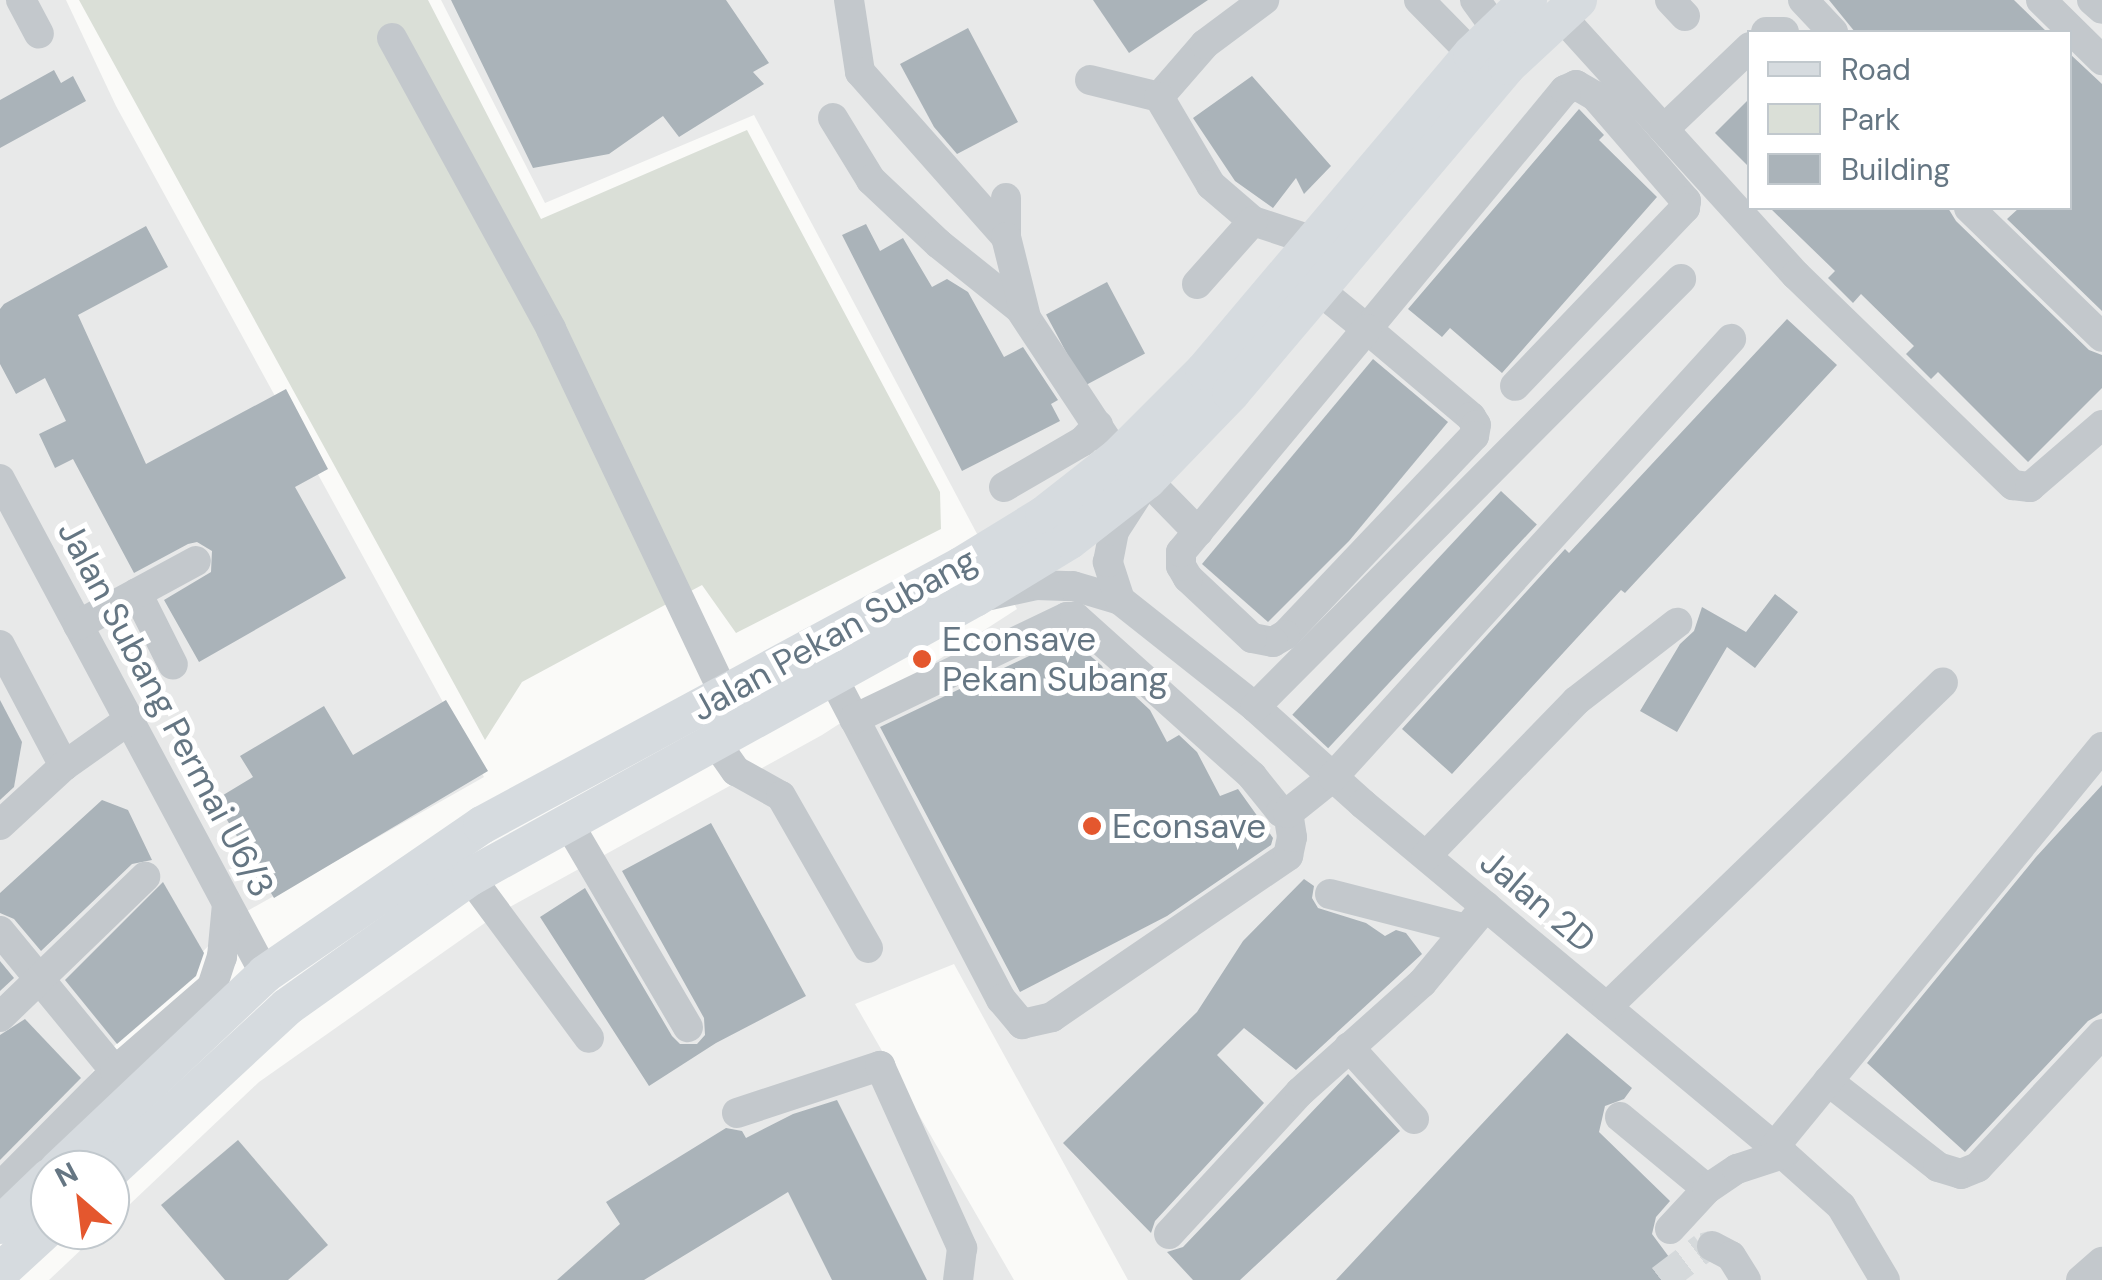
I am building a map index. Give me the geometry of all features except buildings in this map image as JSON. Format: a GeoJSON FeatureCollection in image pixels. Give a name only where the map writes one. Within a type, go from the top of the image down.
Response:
{"type":"FeatureCollection","features":[{"type":"Feature","properties":{"kind":"main road","name":"Jalan Pekan Subang"},"geometry":{"type":"LineString","coordinates":[[130,1153],[287,1008],[470,878],[975,598],[1070,540],[1133,468],[1204,371],[1314,241],[1481,28],[1556,5]]}},
{"type":"Feature","properties":{"kind":"main road","name":"Jalan Pekan Subang"},"geometry":{"type":"LineString","coordinates":[[79,1150],[265,974],[482,826],[1133,468],[1231,393],[1556,5]]}},
{"type":"Feature","properties":{"kind":"main road"},"geometry":{"type":"LineString","coordinates":[[0,1224],[30,1196]]}},
{"type":"Feature","properties":{"kind":"main road"},"geometry":{"type":"LineString","coordinates":[[0,1272],[30,1244]]}},
{"type":"Feature","properties":{"kind":"street"},"geometry":{"type":"LineString","coordinates":[[22,0],[39,34]]}},
{"type":"Feature","properties":{"kind":"street"},"geometry":{"type":"LineString","coordinates":[[849,0],[860,72],[1006,238]]}},
{"type":"Feature","properties":{"kind":"street"},"geometry":{"type":"LineString","coordinates":[[1158,96],[1205,44],[1264,0]]}},
{"type":"Feature","properties":{"kind":"street"},"geometry":{"type":"LineString","coordinates":[[1419,0],[1481,28]]}},
{"type":"Feature","properties":{"kind":"street"},"geometry":{"type":"LineString","coordinates":[[1803,0],[1831,30]]}},
{"type":"Feature","properties":{"kind":"street"},"geometry":{"type":"LineString","coordinates":[[2041,0],[2072,30]]}},
{"type":"Feature","properties":{"kind":"street"},"geometry":{"type":"LineString","coordinates":[[2092,0],[2102,9]]}},
{"type":"Feature","properties":{"kind":"street"},"geometry":{"type":"LineString","coordinates":[[1556,5],[1796,275],[2013,485],[2030,488],[2102,425]]}},
{"type":"Feature","properties":{"kind":"street"},"geometry":{"type":"LineString","coordinates":[[2072,30],[2102,60]]}},
{"type":"Feature","properties":{"kind":"street"},"geometry":{"type":"LineString","coordinates":[[392,38],[551,329],[725,695]]}},
{"type":"Feature","properties":{"kind":"street"},"geometry":{"type":"LineString","coordinates":[[1664,129],[1747,50]]}},
{"type":"Feature","properties":{"kind":"street"},"geometry":{"type":"LineString","coordinates":[[1090,80],[1158,96],[1210,185],[1252,221],[1314,241]]}},
{"type":"Feature","properties":{"kind":"street"},"geometry":{"type":"LineString","coordinates":[[1319,290],[1367,329],[1471,417],[1476,425],[1474,436],[1273,642],[1252,638],[1188,578],[1181,566],[1181,552],[1367,329],[1565,90],[1576,86],[1594,96],[1686,201],[1685,208],[1514,386]]}},
{"type":"Feature","properties":{"kind":"street"},"geometry":{"type":"LineString","coordinates":[[833,118],[872,180],[1027,320],[1098,425],[1133,468],[1198,532]]}},
{"type":"Feature","properties":{"kind":"street"},"geometry":{"type":"LineString","coordinates":[[1006,198],[1006,238],[1027,320]]}},
{"type":"Feature","properties":{"kind":"street"},"geometry":{"type":"LineString","coordinates":[[1971,210],[2102,337]]}},
{"type":"Feature","properties":{"kind":"street"},"geometry":{"type":"LineString","coordinates":[[1197,284],[1252,221]]}},
{"type":"Feature","properties":{"kind":"street"},"geometry":{"type":"LineString","coordinates":[[1255,707],[1681,280]]}},
{"type":"Feature","properties":{"kind":"street"},"geometry":{"type":"LineString","coordinates":[[854,719],[1067,617],[1076,617],[1252,776],[1281,812],[1288,813],[1333,777],[1731,339]]}},
{"type":"Feature","properties":{"kind":"street"},"geometry":{"type":"LineString","coordinates":[[1004,486],[1083,440],[1098,425]]}},
{"type":"Feature","properties":{"kind":"street"},"geometry":{"type":"LineString","coordinates":[[1120,600],[1108,562],[1133,468]]}},
{"type":"Feature","properties":{"kind":"street","name":"Jalan Subang Permai U6/3"},"geometry":{"type":"LineString","coordinates":[[0,480],[265,974]]}},
{"type":"Feature","properties":{"kind":"street"},"geometry":{"type":"LineString","coordinates":[[78,625],[196,561]]}},
{"type":"Feature","properties":{"kind":"street","name":"Jalan 2D"},"geometry":{"type":"LineString","coordinates":[[975,598],[1073,586],[1120,600],[1255,707],[1426,856],[1476,918],[1608,1007],[1779,1150],[1841,1206],[1886,1280]]}},
{"type":"Feature","properties":{"kind":"street"},"geometry":{"type":"LineString","coordinates":[[137,593],[173,665]]}},
{"type":"Feature","properties":{"kind":"street"},"geometry":{"type":"LineString","coordinates":[[1426,856],[1576,701],[1677,622]]}},
{"type":"Feature","properties":{"kind":"street"},"geometry":{"type":"LineString","coordinates":[[0,645],[64,766]]}},
{"type":"Feature","properties":{"kind":"street"},"geometry":{"type":"LineString","coordinates":[[832,676],[1002,1000],[1022,1024],[1052,1017],[1288,856],[1292,837],[1288,813]]}},
{"type":"Feature","properties":{"kind":"street"},"geometry":{"type":"LineString","coordinates":[[1608,1007],[1943,682]]}},
{"type":"Feature","properties":{"kind":"street"},"geometry":{"type":"LineString","coordinates":[[0,824],[64,766],[128,720]]}},
{"type":"Feature","properties":{"kind":"street"},"geometry":{"type":"LineString","coordinates":[[714,740],[736,771],[780,796],[868,948]]}},
{"type":"Feature","properties":{"kind":"street"},"geometry":{"type":"LineString","coordinates":[[1670,1229],[1707,1189],[1736,1169],[1779,1150],[1828,1081],[2102,747]]}},
{"type":"Feature","properties":{"kind":"street"},"geometry":{"type":"LineString","coordinates":[[567,821],[688,1027]]}},
{"type":"Feature","properties":{"kind":"street"},"geometry":{"type":"LineString","coordinates":[[0,1017],[145,877]]}},
{"type":"Feature","properties":{"kind":"street"},"geometry":{"type":"LineString","coordinates":[[470,878],[589,1038]]}},
{"type":"Feature","properties":{"kind":"street"},"geometry":{"type":"LineString","coordinates":[[1330,894],[1476,918]]}},
{"type":"Feature","properties":{"kind":"street"},"geometry":{"type":"LineString","coordinates":[[0,1187],[115,1071],[212,988],[222,957],[227,902]]}},
{"type":"Feature","properties":{"kind":"street"},"geometry":{"type":"LineString","coordinates":[[1168,1234],[1300,1092],[1422,982],[1476,918]]}},
{"type":"Feature","properties":{"kind":"street"},"geometry":{"type":"LineString","coordinates":[[0,931],[115,1071]]}},
{"type":"Feature","properties":{"kind":"street"},"geometry":{"type":"LineString","coordinates":[[1828,1081],[1938,1167],[1961,1174],[1978,1167],[2102,1034]]}},
{"type":"Feature","properties":{"kind":"street"},"geometry":{"type":"LineString","coordinates":[[1349,1048],[1414,1119]]}},
{"type":"Feature","properties":{"kind":"street"},"geometry":{"type":"LineString","coordinates":[[737,1114],[880,1066],[962,1248],[958,1280]]}},
{"type":"Feature","properties":{"kind":"street"},"geometry":{"type":"LineString","coordinates":[[1620,1117],[1707,1189]]}},
{"type":"Feature","properties":{"kind":"street"},"geometry":{"type":"LineString","coordinates":[[1712,1246],[1731,1256],[1746,1280]]}},
{"type":"Feature","properties":{"kind":"street"},"geometry":{"type":"LineString","coordinates":[[2081,1280],[2102,1262]]}},
{"type":"Feature","properties":{"kind":"shaded area"},"geometry":{"type":"Polygon","coordinates":[[[0,0],[66,0],[116,106],[484,777],[235,918],[129,1029],[0,1180],[0,0]]]}},
{"type":"Feature","properties":{"kind":"shaded area"},"geometry":{"type":"Polygon","coordinates":[[[441,0],[2102,0],[2102,1280],[1128,1280],[954,964],[855,1004],[1014,1280],[49,1280],[81,1250],[130,1250],[130,1204],[259,1082],[499,913],[822,735],[1017,609],[754,115],[545,203],[441,0]]]}},
{"type":"Feature","properties":{"kind":"green space"},"geometry":{"type":"Polygon","coordinates":[[[79,0],[428,0],[541,219],[747,130],[940,492],[941,529],[736,633],[702,585],[522,682],[485,740],[79,0]]]}},
{"type":"Feature","properties":{"kind":"tunnel"},"geometry":{"type":"LineString","coordinates":[[1661,1280],[1703,1248],[1712,1246]]}},
{"type":"Feature","properties":{"kind":"place","name":"Econsave Pekan Subang"},"geometry":{"type":"Point","coordinates":[922,659]}},
{"type":"Feature","properties":{"kind":"place","name":"Econsave"},"geometry":{"type":"Point","coordinates":[1092,826]}}]}
